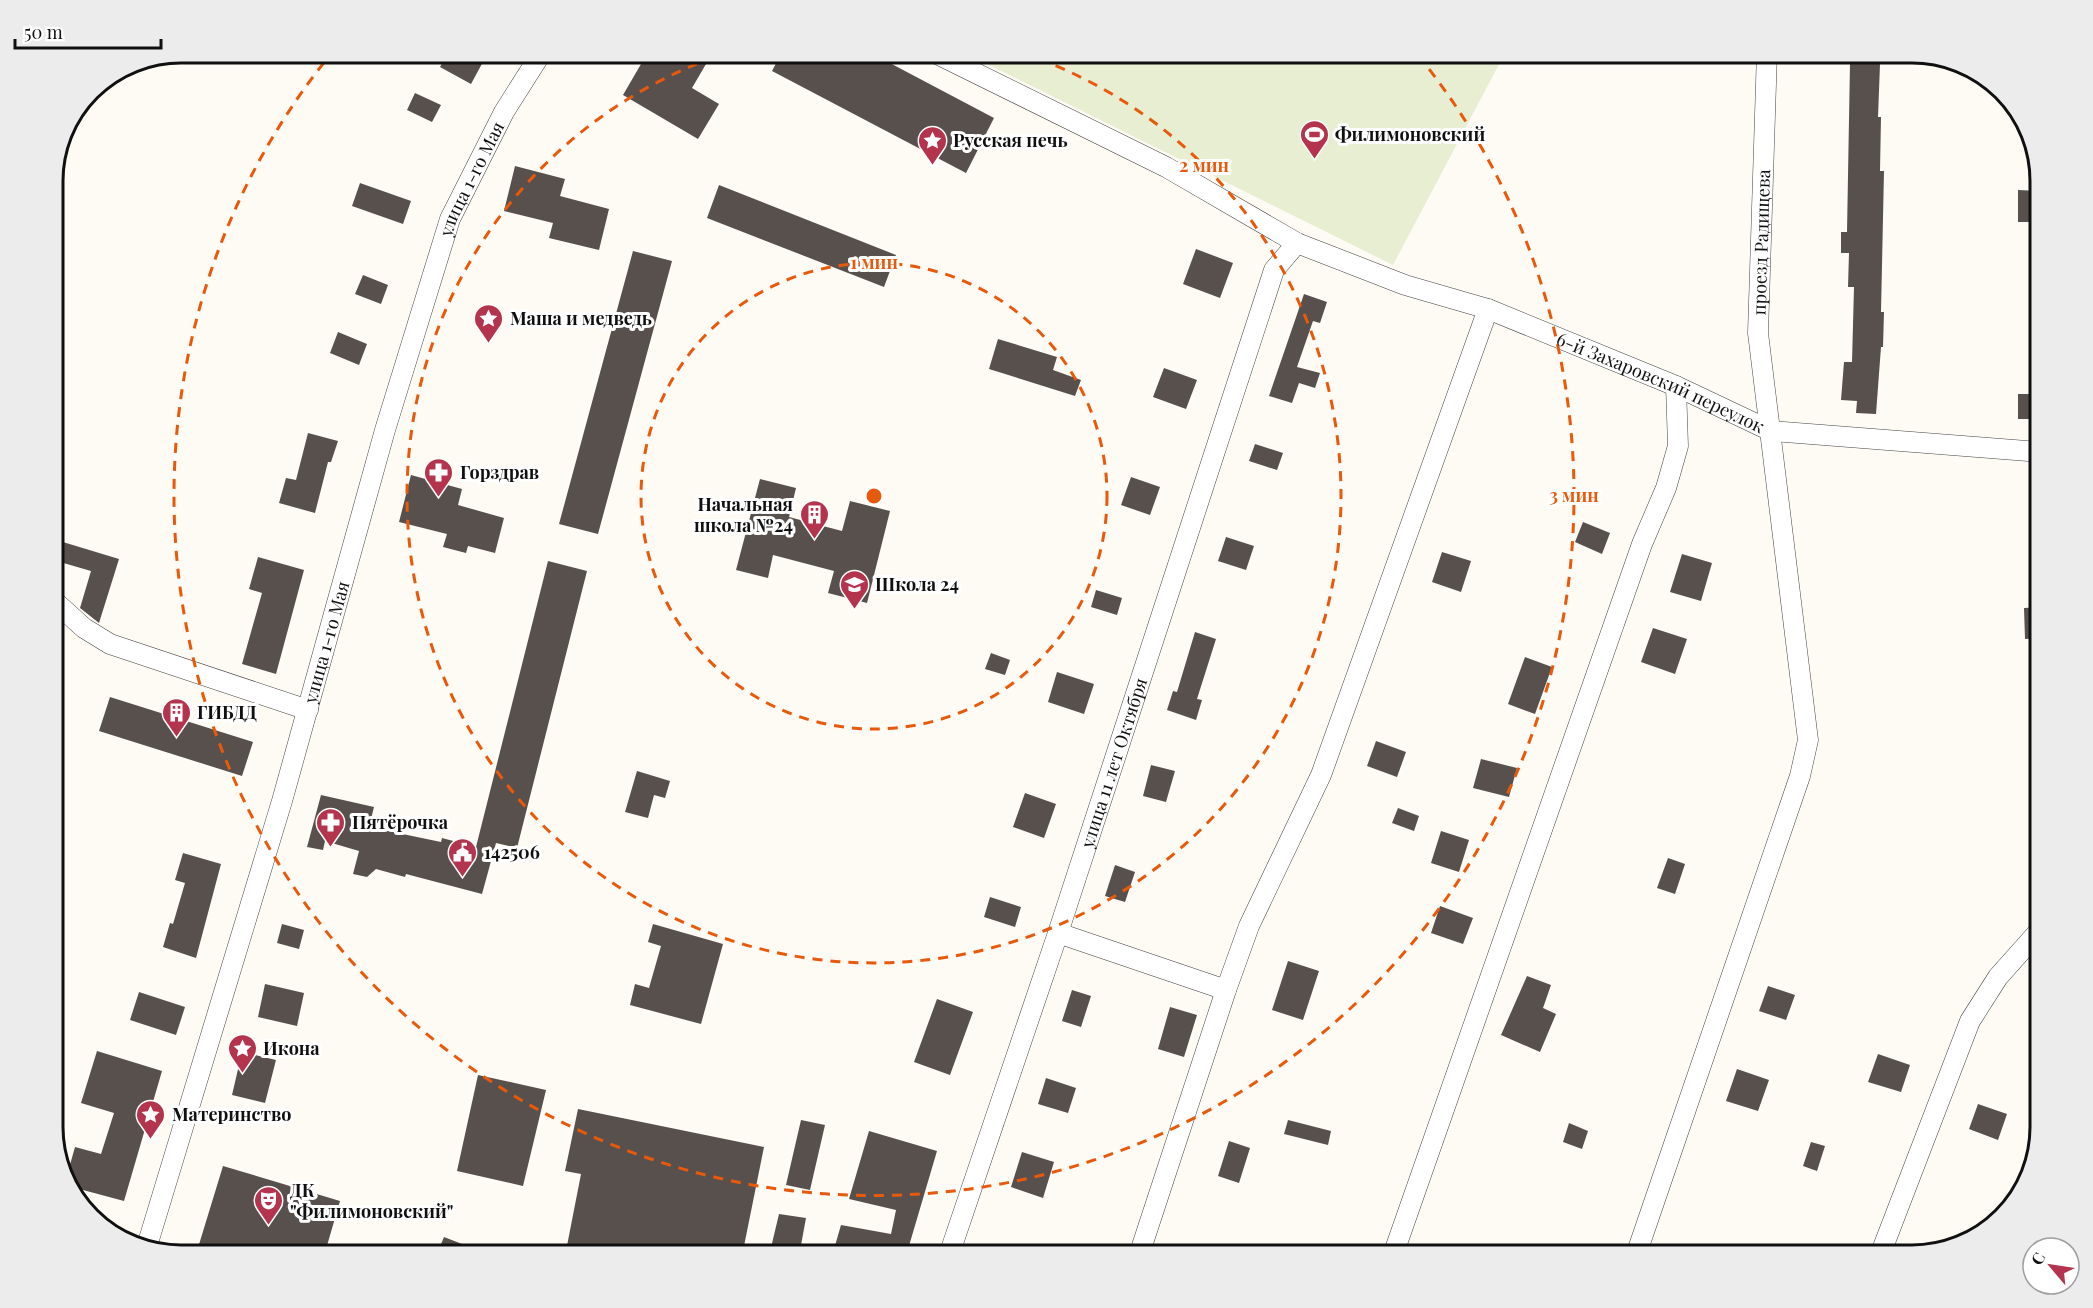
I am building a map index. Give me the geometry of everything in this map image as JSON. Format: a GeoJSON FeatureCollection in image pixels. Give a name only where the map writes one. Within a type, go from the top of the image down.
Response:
{"type":"FeatureCollection","features":[{"type":"Feature","properties":{"kind":"street","name":"улица 1-го Мая"},"geometry":{"type":"LineString","coordinates":[[149,1240],[308,710],[388,419],[450,219],[504,112],[535,63]]}},
{"type":"Feature","properties":{"kind":"street","name":"6-й Захаровский переулок"},"geometry":{"type":"LineString","coordinates":[[955,63],[1166,167],[1297,243],[1405,285],[1488,309],[1676,386],[1771,431],[2030,451]]}},
{"type":"Feature","properties":{"kind":"street","name":"проезд Радищева"},"geometry":{"type":"LineString","coordinates":[[1640,1245],[1800,776],[1808,740],[1758,333],[1767,63]]}},
{"type":"Feature","properties":{"kind":"street","name":"улица 11 лет Октября"},"geometry":{"type":"LineString","coordinates":[[953,1245],[1058,933],[1274,270],[1297,243]]}},
{"type":"Feature","properties":{"kind":"street"},"geometry":{"type":"LineString","coordinates":[[1143,1245],[1226,990],[1266,890],[1322,775],[1488,309]]}},
{"type":"Feature","properties":{"kind":"street"},"geometry":{"type":"LineString","coordinates":[[1397,1245],[1642,544],[1666,488],[1678,446],[1676,386]]}},
{"type":"Feature","properties":{"kind":"street"},"geometry":{"type":"LineString","coordinates":[[63,609],[84,628],[110,644],[308,710]]}},
{"type":"Feature","properties":{"kind":"street"},"geometry":{"type":"LineString","coordinates":[[1058,933],[1226,990]]}},
{"type":"Feature","properties":{"kind":"street"},"geometry":{"type":"LineString","coordinates":[[1884,1245],[1970,1021],[1998,977],[2030,941]]}},
{"type":"Feature","properties":{"kind":"green space","name":"Филимоновский"},"geometry":{"type":"Polygon","coordinates":[[[985,63],[1500,63],[1393,265],[985,63]]]}},
{"type":"Feature","properties":{"kind":"building"},"geometry":{"type":"Polygon","coordinates":[[[442,63],[482,63],[471,84],[440,67],[442,63]]]}},
{"type":"Feature","properties":{"kind":"building"},"geometry":{"type":"Polygon","coordinates":[[[642,63],[707,63],[692,88],[719,104],[698,139],[623,95],[642,63]]]}},
{"type":"Feature","properties":{"kind":"building"},"geometry":{"type":"Polygon","coordinates":[[[776,63],[890,63],[994,118],[966,173],[772,71],[776,63]]]}},
{"type":"Feature","properties":{"kind":"building"},"geometry":{"type":"Polygon","coordinates":[[[1850,63],[1880,64],[1878,117],[1881,117],[1880,171],[1884,171],[1881,312],[1884,312],[1876,414],[1856,413],[1857,401],[1841,400],[1844,362],[1852,362],[1854,287],[1848,287],[1849,253],[1841,253],[1841,232],[1847,232],[1850,63]]]}},
{"type":"Feature","properties":{"kind":"building"},"geometry":{"type":"Polygon","coordinates":[[[415,93],[441,105],[432,122],[407,110],[415,93]]]}},
{"type":"Feature","properties":{"kind":"building"},"geometry":{"type":"Polygon","coordinates":[[[515,166],[565,179],[560,196],[609,209],[599,250],[549,238],[553,223],[504,211],[515,166]]]}},
{"type":"Feature","properties":{"kind":"building"},"geometry":{"type":"Polygon","coordinates":[[[360,183],[411,201],[403,224],[352,206],[360,183]]]}},
{"type":"Feature","properties":{"kind":"building"},"geometry":{"type":"Polygon","coordinates":[[[719,185],[896,255],[884,287],[707,218],[719,185]]]}},
{"type":"Feature","properties":{"kind":"building"},"geometry":{"type":"Polygon","coordinates":[[[2018,190],[2030,191],[2030,222],[2018,222],[2018,190]]]}},
{"type":"Feature","properties":{"kind":"building"},"geometry":{"type":"Polygon","coordinates":[[[1196,249],[1233,263],[1220,298],[1183,284],[1196,249]]]}},
{"type":"Feature","properties":{"kind":"building"},"geometry":{"type":"Polygon","coordinates":[[[633,251],[672,261],[598,534],[559,524],[633,251]]]}},
{"type":"Feature","properties":{"kind":"building"},"geometry":{"type":"Polygon","coordinates":[[[363,275],[388,285],[381,304],[355,294],[363,275]]]}},
{"type":"Feature","properties":{"kind":"building"},"geometry":{"type":"Polygon","coordinates":[[[1304,294],[1327,302],[1320,323],[1313,321],[1297,367],[1320,373],[1315,388],[1299,383],[1292,403],[1269,396],[1304,294]]]}},
{"type":"Feature","properties":{"kind":"building"},"geometry":{"type":"Polygon","coordinates":[[[338,332],[367,344],[359,365],[330,353],[338,332]]]}},
{"type":"Feature","properties":{"kind":"building"},"geometry":{"type":"Polygon","coordinates":[[[998,339],[1057,357],[1053,370],[1081,380],[1075,396],[989,369],[998,339]]]}},
{"type":"Feature","properties":{"kind":"building"},"geometry":{"type":"Polygon","coordinates":[[[1164,368],[1197,380],[1186,409],[1153,397],[1164,368]]]}},
{"type":"Feature","properties":{"kind":"building"},"geometry":{"type":"Polygon","coordinates":[[[2018,394],[2030,394],[2030,419],[2018,419],[2018,394]]]}},
{"type":"Feature","properties":{"kind":"building"},"geometry":{"type":"Polygon","coordinates":[[[308,433],[338,441],[331,462],[328,462],[315,513],[279,503],[286,478],[296,480],[308,433]]]}},
{"type":"Feature","properties":{"kind":"building"},"geometry":{"type":"Polygon","coordinates":[[[1255,444],[1283,453],[1277,470],[1249,461],[1255,444]]]}},
{"type":"Feature","properties":{"kind":"building"},"geometry":{"type":"Polygon","coordinates":[[[411,475],[462,489],[458,505],[504,518],[495,553],[468,546],[466,553],[443,547],[447,534],[399,522],[411,475]]]}},
{"type":"Feature","properties":{"kind":"building"},"geometry":{"type":"Polygon","coordinates":[[[1131,477],[1160,487],[1150,515],[1121,505],[1131,477]]]}},
{"type":"Feature","properties":{"kind":"building","name":"Начальная школа №24"},"geometry":{"type":"Polygon","coordinates":[[[760,479],[796,488],[789,517],[842,531],[850,501],[890,511],[867,603],[828,593],[834,571],[773,555],[768,578],[736,570],[760,479]]]}},
{"type":"Feature","properties":{"kind":"building"},"geometry":{"type":"Polygon","coordinates":[[[1583,522],[1610,533],[1602,554],[1575,542],[1583,522]]]}},
{"type":"Feature","properties":{"kind":"building"},"geometry":{"type":"Polygon","coordinates":[[[1226,537],[1254,546],[1246,570],[1218,561],[1226,537]]]}},
{"type":"Feature","properties":{"kind":"building"},"geometry":{"type":"Polygon","coordinates":[[[63,542],[119,559],[99,623],[80,608],[91,571],[63,563],[63,542]]]}},
{"type":"Feature","properties":{"kind":"building"},"geometry":{"type":"Polygon","coordinates":[[[1442,552],[1471,561],[1461,592],[1432,582],[1442,552]]]}},
{"type":"Feature","properties":{"kind":"building"},"geometry":{"type":"Polygon","coordinates":[[[1682,554],[1712,563],[1701,601],[1670,592],[1682,554]]]}},
{"type":"Feature","properties":{"kind":"building"},"geometry":{"type":"Polygon","coordinates":[[[258,557],[304,570],[276,674],[242,664],[262,593],[249,589],[258,557]]]}},
{"type":"Feature","properties":{"kind":"building"},"geometry":{"type":"Polygon","coordinates":[[[548,561],[587,571],[517,848],[496,843],[482,894],[406,874],[405,877],[376,869],[367,877],[353,874],[359,851],[325,841],[323,850],[307,847],[321,795],[374,807],[369,827],[441,842],[442,838],[476,847],[548,561]]]}},
{"type":"Feature","properties":{"kind":"building"},"geometry":{"type":"Polygon","coordinates":[[[1096,590],[1122,598],[1117,615],[1091,607],[1096,590]]]}},
{"type":"Feature","properties":{"kind":"building"},"geometry":{"type":"Polygon","coordinates":[[[2024,608],[2030,608],[2030,639],[2025,639],[2024,608]]]}},
{"type":"Feature","properties":{"kind":"building"},"geometry":{"type":"Polygon","coordinates":[[[1653,628],[1687,639],[1675,674],[1641,662],[1653,628]]]}},
{"type":"Feature","properties":{"kind":"building"},"geometry":{"type":"Polygon","coordinates":[[[1195,632],[1216,639],[1197,699],[1202,700],[1196,720],[1167,710],[1173,691],[1177,692],[1195,632]]]}},
{"type":"Feature","properties":{"kind":"building"},"geometry":{"type":"Polygon","coordinates":[[[991,653],[1010,660],[1005,675],[985,669],[991,653]]]}},
{"type":"Feature","properties":{"kind":"building"},"geometry":{"type":"Polygon","coordinates":[[[1525,657],[1552,667],[1535,714],[1508,704],[1525,657]]]}},
{"type":"Feature","properties":{"kind":"building"},"geometry":{"type":"Polygon","coordinates":[[[1057,672],[1094,684],[1084,714],[1048,702],[1057,672]]]}},
{"type":"Feature","properties":{"kind":"building","name":"ГИБДД"},"geometry":{"type":"Polygon","coordinates":[[[110,697],[253,742],[242,776],[99,731],[110,697]]]}},
{"type":"Feature","properties":{"kind":"building"},"geometry":{"type":"Polygon","coordinates":[[[1376,741],[1406,752],[1397,777],[1367,766],[1376,741]]]}},
{"type":"Feature","properties":{"kind":"building"},"geometry":{"type":"Polygon","coordinates":[[[1481,759],[1517,768],[1509,797],[1473,788],[1481,759]]]}},
{"type":"Feature","properties":{"kind":"building"},"geometry":{"type":"Polygon","coordinates":[[[1151,765],[1175,771],[1166,802],[1143,796],[1151,765]]]}},
{"type":"Feature","properties":{"kind":"building"},"geometry":{"type":"Polygon","coordinates":[[[637,771],[670,781],[665,798],[654,795],[648,818],[625,812],[637,771]]]}},
{"type":"Feature","properties":{"kind":"building"},"geometry":{"type":"Polygon","coordinates":[[[1025,793],[1056,804],[1044,838],[1013,827],[1025,793]]]}},
{"type":"Feature","properties":{"kind":"building"},"geometry":{"type":"Polygon","coordinates":[[[1398,808],[1419,816],[1414,831],[1392,823],[1398,808]]]}},
{"type":"Feature","properties":{"kind":"building"},"geometry":{"type":"Polygon","coordinates":[[[1441,831],[1469,840],[1459,872],[1431,863],[1441,831]]]}},
{"type":"Feature","properties":{"kind":"building"},"geometry":{"type":"Polygon","coordinates":[[[183,853],[221,864],[196,958],[163,947],[170,923],[173,924],[185,883],[175,880],[183,853]]]}},
{"type":"Feature","properties":{"kind":"building"},"geometry":{"type":"Polygon","coordinates":[[[1668,858],[1685,864],[1675,894],[1657,888],[1668,858]]]}},
{"type":"Feature","properties":{"kind":"building"},"geometry":{"type":"Polygon","coordinates":[[[1115,865],[1135,872],[1125,902],[1105,896],[1115,865]]]}},
{"type":"Feature","properties":{"kind":"building"},"geometry":{"type":"Polygon","coordinates":[[[990,897],[1021,907],[1015,927],[984,917],[990,897]]]}},
{"type":"Feature","properties":{"kind":"building"},"geometry":{"type":"Polygon","coordinates":[[[1440,906],[1473,918],[1463,944],[1431,933],[1440,906]]]}},
{"type":"Feature","properties":{"kind":"building"},"geometry":{"type":"Polygon","coordinates":[[[282,924],[304,930],[299,949],[277,943],[282,924]]]}},
{"type":"Feature","properties":{"kind":"building"},"geometry":{"type":"Polygon","coordinates":[[[653,924],[723,944],[701,1024],[630,1005],[635,984],[649,988],[661,946],[648,942],[653,924]]]}},
{"type":"Feature","properties":{"kind":"building"},"geometry":{"type":"Polygon","coordinates":[[[1288,961],[1319,971],[1303,1020],[1272,1010],[1288,961]]]}},
{"type":"Feature","properties":{"kind":"building"},"geometry":{"type":"Polygon","coordinates":[[[1527,976],[1551,985],[1543,1008],[1556,1014],[1540,1052],[1501,1035],[1527,976]]]}},
{"type":"Feature","properties":{"kind":"building"},"geometry":{"type":"Polygon","coordinates":[[[265,984],[304,993],[297,1026],[258,1017],[265,984]]]}},
{"type":"Feature","properties":{"kind":"building"},"geometry":{"type":"Polygon","coordinates":[[[1768,986],[1795,995],[1786,1020],[1759,1011],[1768,986]]]}},
{"type":"Feature","properties":{"kind":"building"},"geometry":{"type":"Polygon","coordinates":[[[1072,990],[1091,996],[1081,1027],[1062,1021],[1072,990]]]}},
{"type":"Feature","properties":{"kind":"building"},"geometry":{"type":"Polygon","coordinates":[[[139,992],[185,1007],[176,1035],[130,1020],[139,992]]]}},
{"type":"Feature","properties":{"kind":"building"},"geometry":{"type":"Polygon","coordinates":[[[937,999],[973,1012],[950,1075],[914,1062],[937,999]]]}},
{"type":"Feature","properties":{"kind":"building"},"geometry":{"type":"Polygon","coordinates":[[[1170,1007],[1197,1015],[1184,1057],[1158,1049],[1170,1007]]]}},
{"type":"Feature","properties":{"kind":"building"},"geometry":{"type":"Polygon","coordinates":[[[97,1051],[162,1071],[124,1201],[81,1190],[72,1172],[70,1165],[75,1147],[101,1154],[114,1113],[81,1103],[97,1051]]]}},
{"type":"Feature","properties":{"kind":"building"},"geometry":{"type":"Polygon","coordinates":[[[242,1052],[276,1060],[265,1103],[232,1095],[242,1052]]]}},
{"type":"Feature","properties":{"kind":"building"},"geometry":{"type":"Polygon","coordinates":[[[1878,1054],[1910,1065],[1901,1092],[1868,1082],[1878,1054]]]}},
{"type":"Feature","properties":{"kind":"building"},"geometry":{"type":"Polygon","coordinates":[[[1737,1069],[1769,1080],[1758,1111],[1726,1101],[1737,1069]]]}},
{"type":"Feature","properties":{"kind":"building"},"geometry":{"type":"Polygon","coordinates":[[[478,1075],[546,1090],[523,1186],[457,1171],[478,1075]]]}},
{"type":"Feature","properties":{"kind":"building"},"geometry":{"type":"Polygon","coordinates":[[[1046,1078],[1076,1088],[1068,1113],[1038,1104],[1046,1078]]]}},
{"type":"Feature","properties":{"kind":"building"},"geometry":{"type":"Polygon","coordinates":[[[1978,1104],[2007,1114],[1998,1140],[1969,1129],[1978,1104]]]}},
{"type":"Feature","properties":{"kind":"building"},"geometry":{"type":"Polygon","coordinates":[[[578,1109],[764,1147],[744,1245],[567,1245],[581,1174],[565,1171],[578,1109]]]}},
{"type":"Feature","properties":{"kind":"building"},"geometry":{"type":"Polygon","coordinates":[[[801,1120],[825,1125],[810,1190],[786,1185],[801,1120]]]}},
{"type":"Feature","properties":{"kind":"building"},"geometry":{"type":"Polygon","coordinates":[[[1288,1120],[1331,1131],[1328,1145],[1284,1134],[1288,1120]]]}},
{"type":"Feature","properties":{"kind":"building"},"geometry":{"type":"Polygon","coordinates":[[[1569,1123],[1588,1131],[1582,1149],[1563,1142],[1569,1123]]]}},
{"type":"Feature","properties":{"kind":"building"},"geometry":{"type":"Polygon","coordinates":[[[869,1131],[937,1151],[909,1245],[835,1245],[841,1225],[891,1234],[896,1210],[849,1199],[869,1131]]]}},
{"type":"Feature","properties":{"kind":"building"},"geometry":{"type":"Polygon","coordinates":[[[1229,1141],[1250,1148],[1239,1183],[1218,1176],[1229,1141]]]}},
{"type":"Feature","properties":{"kind":"building"},"geometry":{"type":"Polygon","coordinates":[[[1811,1142],[1825,1146],[1817,1171],[1803,1166],[1811,1142]]]}},
{"type":"Feature","properties":{"kind":"building"},"geometry":{"type":"Polygon","coordinates":[[[1022,1152],[1054,1162],[1043,1198],[1011,1187],[1022,1152]]]}},
{"type":"Feature","properties":{"kind":"building","name":"ДК \"Филимоновский\""},"geometry":{"type":"Polygon","coordinates":[[[223,1166],[340,1201],[327,1245],[199,1245],[223,1166]]]}},
{"type":"Feature","properties":{"kind":"building"},"geometry":{"type":"Polygon","coordinates":[[[779,1214],[806,1218],[801,1245],[772,1245],[779,1214]]]}},
{"type":"Feature","properties":{"kind":"building"},"geometry":{"type":"Polygon","coordinates":[[[444,1237],[465,1245],[441,1245],[444,1237]]]}},
{"type":"Feature","properties":{"kind":"place","name":"Филимоновский"},"geometry":{"type":"Point","coordinates":[1314,160]}},
{"type":"Feature","properties":{"kind":"place","name":"Русская печь"},"geometry":{"type":"Point","coordinates":[932,166]}},
{"type":"Feature","properties":{"kind":"place","name":"Маша и медведь"},"geometry":{"type":"Point","coordinates":[489,344]}},
{"type":"Feature","properties":{"kind":"place","name":"Горздрав"},"geometry":{"type":"Point","coordinates":[439,498]}},
{"type":"Feature","properties":{"kind":"place","name":"Начальная школа №24"},"geometry":{"type":"Point","coordinates":[814,540]}},
{"type":"Feature","properties":{"kind":"place","name":"Школа 24"},"geometry":{"type":"Point","coordinates":[854,610]}},
{"type":"Feature","properties":{"kind":"place","name":"ГИБДД"},"geometry":{"type":"Point","coordinates":[176,738]}},
{"type":"Feature","properties":{"kind":"place","name":"Пятёрочка"},"geometry":{"type":"Point","coordinates":[331,848]}},
{"type":"Feature","properties":{"kind":"place","name":"142506"},"geometry":{"type":"Point","coordinates":[463,878]}},
{"type":"Feature","properties":{"kind":"place","name":"Икона"},"geometry":{"type":"Point","coordinates":[242,1074]}},
{"type":"Feature","properties":{"kind":"place","name":"Материнство"},"geometry":{"type":"Point","coordinates":[151,1140]}},
{"type":"Feature","properties":{"kind":"place","name":"ДК \"Филимоновский\""},"geometry":{"type":"Point","coordinates":[269,1226]}}]}
